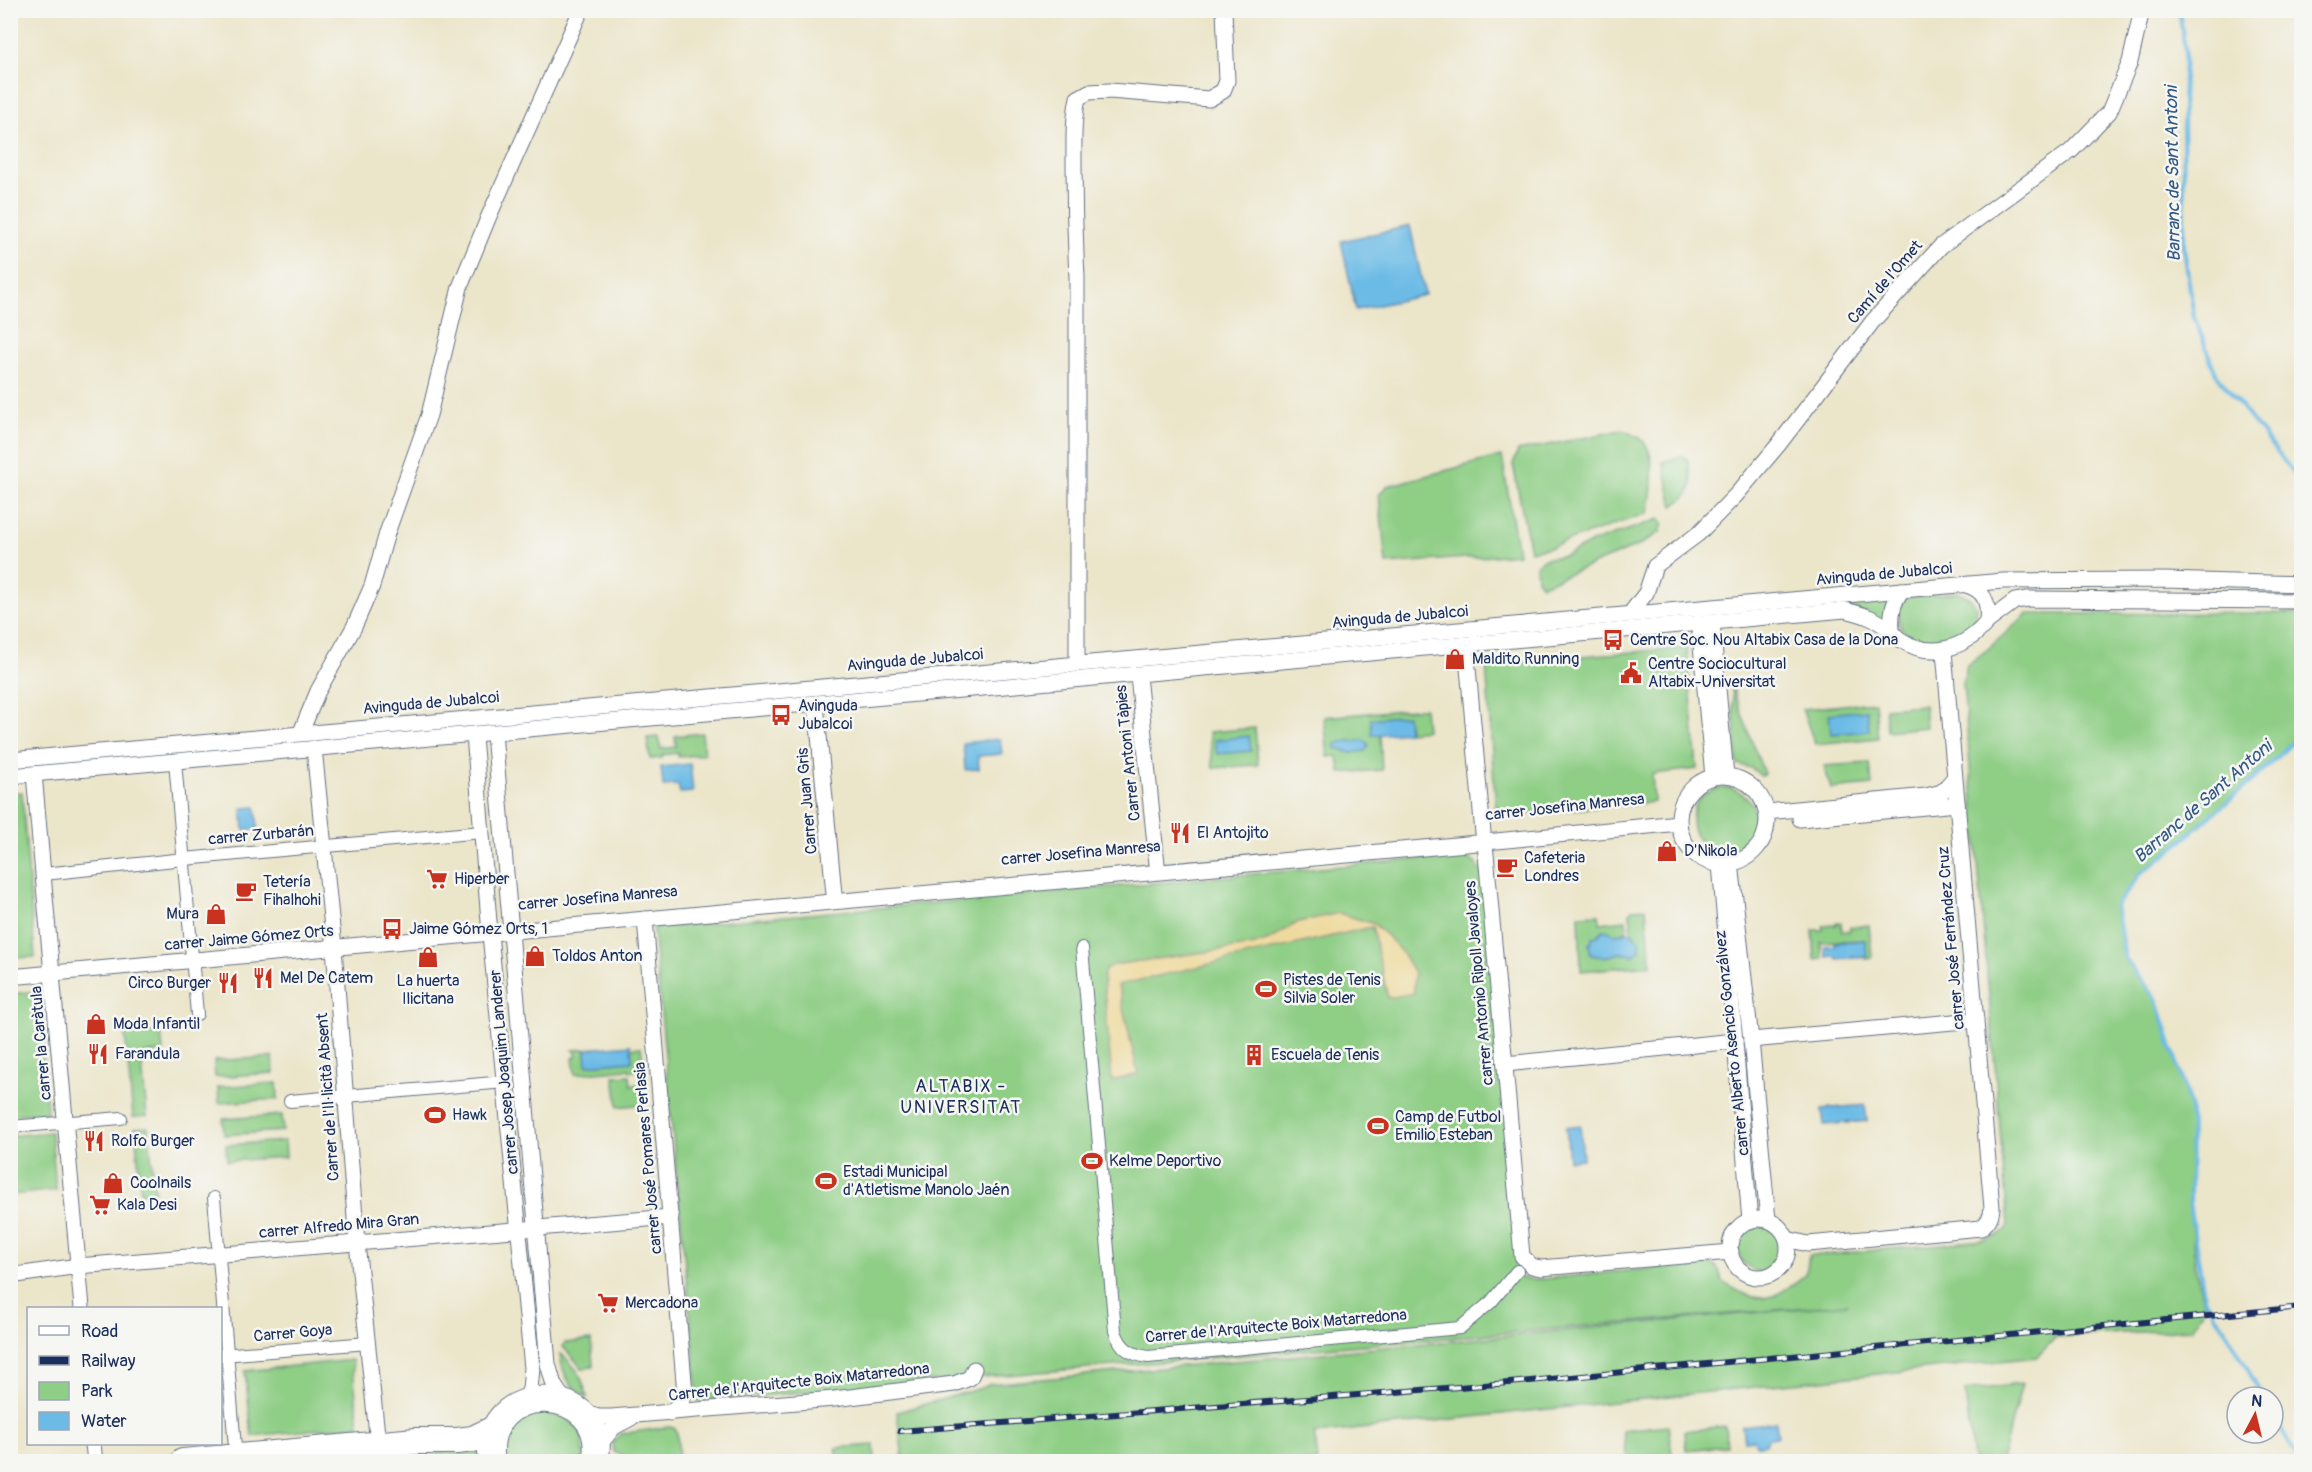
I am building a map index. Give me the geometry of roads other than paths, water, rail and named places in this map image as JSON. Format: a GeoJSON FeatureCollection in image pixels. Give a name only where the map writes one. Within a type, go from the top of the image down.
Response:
{"type":"FeatureCollection","features":[{"type":"Feature","properties":{"kind":"highway"},"geometry":{"type":"LineString","coordinates":[[492,1461],[491,1440],[496,1428],[508,1412],[525,1401],[539,1398],[573,1407],[592,1428],[598,1456]]}},
{"type":"Feature","properties":{"kind":"highway"},"geometry":{"type":"LineString","coordinates":[[183,1461],[416,1441],[457,1441],[473,1438],[496,1428]]}},
{"type":"Feature","properties":{"kind":"highway"},"geometry":{"type":"LineString","coordinates":[[416,1441],[426,1448],[434,1461]]}},
{"type":"Feature","properties":{"kind":"street"},"geometry":{"type":"LineString","coordinates":[[301,732],[318,691],[354,627],[372,586],[387,533],[429,415],[460,287],[489,216],[581,10]]}},
{"type":"Feature","properties":{"kind":"street"},"geometry":{"type":"LineString","coordinates":[[1077,663],[1077,277],[1074,219],[1074,112],[1077,98],[1089,92],[1110,91],[1209,99],[1223,91],[1227,81],[1224,10]]}},
{"type":"Feature","properties":{"kind":"street","name":"Camí de l'Omet"},"geometry":{"type":"LineString","coordinates":[[1630,614],[1646,593],[1655,566],[1698,534],[1737,494],[1779,444],[1873,321],[1941,246],[2072,151],[2109,112],[2130,62],[2142,10]]}},
{"type":"Feature","properties":{"kind":"street"},"geometry":{"type":"LineString","coordinates":[[1966,585],[2053,580],[2301,584]]}},
{"type":"Feature","properties":{"kind":"street"},"geometry":{"type":"LineString","coordinates":[[1649,585],[1652,595],[1661,605],[1673,610]]}},
{"type":"Feature","properties":{"kind":"street","name":"Avinguda de Jubalcoi"},"geometry":{"type":"LineString","coordinates":[[10,760],[301,732],[1966,585],[1975,587],[1982,593],[1988,607],[1987,622]]}},
{"type":"Feature","properties":{"kind":"street"},"geometry":{"type":"LineString","coordinates":[[1892,631],[1891,615],[1894,601],[1902,590]]}},
{"type":"Feature","properties":{"kind":"street"},"geometry":{"type":"LineString","coordinates":[[1944,651],[1959,645],[2015,601],[2028,599],[2301,601]]}},
{"type":"Feature","properties":{"kind":"street","name":"Avinguda de Jubalcoi"},"geometry":{"type":"LineString","coordinates":[[10,776],[1845,610],[1877,620],[1908,644],[1924,650],[1944,651]]}},
{"type":"Feature","properties":{"kind":"street"},"geometry":{"type":"LineString","coordinates":[[1705,623],[1719,776]]}},
{"type":"Feature","properties":{"kind":"street","name":"carrer Antonio Ripoll Javaloyes"},"geometry":{"type":"LineString","coordinates":[[1466,646],[1522,1266]]}},
{"type":"Feature","properties":{"kind":"street","name":"carrer José Ferrández Cruz"},"geometry":{"type":"LineString","coordinates":[[1787,1239],[1808,1244],[1981,1228],[1988,1222],[1992,1208],[1944,651]]}},
{"type":"Feature","properties":{"kind":"street","name":"Carrer Antoni Tàpies"},"geometry":{"type":"LineString","coordinates":[[1138,675],[1157,864]]}},
{"type":"Feature","properties":{"kind":"street","name":"Carrer Juan Gris"},"geometry":{"type":"LineString","coordinates":[[816,704],[834,894]]}},
{"type":"Feature","properties":{"kind":"street","name":"carrer Josep Joaquim Landerer"},"geometry":{"type":"LineString","coordinates":[[494,733],[548,1364],[554,1385],[573,1407]]}},
{"type":"Feature","properties":{"kind":"street","name":"carrer Josep Joaquim Landerer"},"geometry":{"type":"LineString","coordinates":[[474,735],[490,934],[532,1374],[525,1401]]}},
{"type":"Feature","properties":{"kind":"street","name":"Carrer de l'Il·licità Absent"},"geometry":{"type":"LineString","coordinates":[[314,748],[334,948],[357,1243],[378,1444]]}},
{"type":"Feature","properties":{"kind":"street"},"geometry":{"type":"LineString","coordinates":[[175,761],[197,1014]]}},
{"type":"Feature","properties":{"kind":"street","name":"carrer la Caràtula"},"geometry":{"type":"LineString","coordinates":[[34,774],[82,1307]]}},
{"type":"Feature","properties":{"kind":"street"},"geometry":{"type":"LineString","coordinates":[[1719,776],[1744,781],[1752,787],[1759,794],[1767,817],[1762,841],[1756,849],[1740,860],[1725,863],[1707,860],[1688,847],[1682,835],[1679,818],[1686,796],[1693,787],[1719,776]]}},
{"type":"Feature","properties":{"kind":"street"},"geometry":{"type":"LineString","coordinates":[[1767,817],[1926,796],[1942,792],[1954,778]]}},
{"type":"Feature","properties":{"kind":"street"},"geometry":{"type":"LineString","coordinates":[[1767,817],[1957,804]]}},
{"type":"Feature","properties":{"kind":"street"},"geometry":{"type":"LineString","coordinates":[[1926,807],[1949,816],[1959,824]]}},
{"type":"Feature","properties":{"kind":"street","name":"carrer Josefina Manresa"},"geometry":{"type":"LineString","coordinates":[[510,928],[645,920],[1679,818]]}},
{"type":"Feature","properties":{"kind":"street","name":"carrer Zurbarán"},"geometry":{"type":"LineString","coordinates":[[44,874],[323,845],[482,832]]}},
{"type":"Feature","properties":{"kind":"street","name":"carrer Josefina Manresa"},"geometry":{"type":"LineString","coordinates":[[510,928],[834,894],[1157,864],[1484,838]]}},
{"type":"Feature","properties":{"kind":"street","name":"carrer Alberto Asencio Gonzálvez"},"geometry":{"type":"LineString","coordinates":[[1725,863],[1751,1040],[1768,1220]]}},
{"type":"Feature","properties":{"kind":"street","name":"carrer Alberto Asencio Gonzálvez"},"geometry":{"type":"LineString","coordinates":[[1725,863],[1735,1041],[1750,1221]]}},
{"type":"Feature","properties":{"kind":"street","name":"carrer José Pomares Perlasia"},"geometry":{"type":"LineString","coordinates":[[645,920],[685,1393]]}},
{"type":"Feature","properties":{"kind":"street","name":"carrer Jaime Gómez Orts"},"geometry":{"type":"LineString","coordinates":[[10,977],[490,934],[510,928]]}},
{"type":"Feature","properties":{"kind":"street","name":"Carrer de l'Arquitecte Boix Matarredona"},"geometry":{"type":"LineString","coordinates":[[1082,948],[1115,1324],[1119,1344],[1132,1354],[1148,1357],[1460,1328],[1491,1302],[1522,1266]]}},
{"type":"Feature","properties":{"kind":"street"},"geometry":{"type":"LineString","coordinates":[[1751,1040],[1976,1020]]}},
{"type":"Feature","properties":{"kind":"street"},"geometry":{"type":"LineString","coordinates":[[1505,1064],[1735,1041]]}},
{"type":"Feature","properties":{"kind":"street"},"geometry":{"type":"LineString","coordinates":[[290,1101],[505,1082]]}},
{"type":"Feature","properties":{"kind":"street"},"geometry":{"type":"LineString","coordinates":[[10,1127],[121,1118]]}},
{"type":"Feature","properties":{"kind":"street"},"geometry":{"type":"LineString","coordinates":[[214,1198],[222,1307]]}},
{"type":"Feature","properties":{"kind":"street","name":"carrer Alfredo Mira Gran"},"geometry":{"type":"LineString","coordinates":[[10,1276],[78,1266],[671,1216]]}},
{"type":"Feature","properties":{"kind":"street"},"geometry":{"type":"LineString","coordinates":[[1768,1220],[1776,1224],[1787,1239],[1788,1248],[1783,1265],[1768,1275],[1758,1277],[1740,1270],[1734,1262],[1731,1242],[1734,1233],[1741,1226],[1750,1221],[1768,1220]]}},
{"type":"Feature","properties":{"kind":"street"},"geometry":{"type":"LineString","coordinates":[[1522,1266],[1540,1268],[1731,1252]]}},
{"type":"Feature","properties":{"kind":"street"},"geometry":{"type":"LineString","coordinates":[[222,1315],[224,1355],[236,1447]]}},
{"type":"Feature","properties":{"kind":"street","name":"Carrer Goya"},"geometry":{"type":"LineString","coordinates":[[224,1355],[368,1343]]}},
{"type":"Feature","properties":{"kind":"street","name":"Carrer de l'Arquitecte Boix Matarredona"},"geometry":{"type":"LineString","coordinates":[[573,1407],[605,1417],[834,1399],[954,1384],[970,1378],[974,1369]]}},
{"type":"Feature","properties":{"kind":"street"},"geometry":{"type":"LineString","coordinates":[[685,1393],[699,1411]]}},
{"type":"Feature","properties":{"kind":"street"},"geometry":{"type":"LineString","coordinates":[[663,1413],[681,1402],[685,1393]]}},
{"type":"Feature","properties":{"kind":"street","name":"Carrer de l'Arquitecte Boix Matarredona"},"geometry":{"type":"LineString","coordinates":[[598,1456],[614,1426],[633,1418],[663,1413]]}},
{"type":"Feature","properties":{"kind":"street"},"geometry":{"type":"LineString","coordinates":[[93,1445],[95,1461]]}},
{"type":"Feature","properties":{"kind":"water"},"geometry":{"type":"Polygon","coordinates":[[[1410,226],[1425,295],[1356,310],[1341,241],[1410,226]]]}},
{"type":"Feature","properties":{"kind":"water"},"geometry":{"type":"Polygon","coordinates":[[[1867,710],[1869,731],[1831,734],[1829,714],[1867,710]]]}},
{"type":"Feature","properties":{"kind":"water"},"geometry":{"type":"Polygon","coordinates":[[[1407,715],[1408,732],[1372,735],[1371,719],[1407,715]]]}},
{"type":"Feature","properties":{"kind":"water"},"geometry":{"type":"Polygon","coordinates":[[[1249,736],[1251,751],[1217,754],[1215,740],[1249,736]]]}},
{"type":"Feature","properties":{"kind":"water"},"geometry":{"type":"Polygon","coordinates":[[[1000,739],[1002,754],[978,756],[979,769],[965,770],[963,743],[1000,739]]]}},
{"type":"Feature","properties":{"kind":"water"},"geometry":{"type":"Polygon","coordinates":[[[1361,740],[1369,745],[1365,751],[1351,753],[1336,748],[1336,744],[1339,743],[1361,740]]]}},
{"type":"Feature","properties":{"kind":"water"},"geometry":{"type":"Polygon","coordinates":[[[690,764],[693,792],[680,793],[678,785],[663,786],[661,767],[690,764]]]}},
{"type":"Feature","properties":{"kind":"water"},"geometry":{"type":"Polygon","coordinates":[[[256,807],[258,829],[244,830],[242,808],[256,807]]]}},
{"type":"Feature","properties":{"kind":"water"},"geometry":{"type":"Polygon","coordinates":[[[1603,930],[1614,934],[1630,932],[1640,941],[1640,950],[1634,955],[1620,953],[1604,957],[1591,955],[1589,943],[1592,942],[1592,937],[1598,936],[1603,930]]]}},
{"type":"Feature","properties":{"kind":"water"},"geometry":{"type":"Polygon","coordinates":[[[1865,940],[1867,956],[1837,959],[1836,956],[1826,957],[1825,946],[1865,940]]]}},
{"type":"Feature","properties":{"kind":"water"},"geometry":{"type":"Polygon","coordinates":[[[631,1045],[632,1061],[587,1065],[586,1049],[631,1045]]]}},
{"type":"Feature","properties":{"kind":"water"},"geometry":{"type":"Polygon","coordinates":[[[1865,1105],[1867,1121],[1824,1125],[1822,1109],[1865,1105]]]}},
{"type":"Feature","properties":{"kind":"water"},"geometry":{"type":"Polygon","coordinates":[[[1580,1125],[1583,1159],[1569,1160],[1566,1127],[1580,1125]]]}},
{"type":"Feature","properties":{"kind":"water"},"geometry":{"type":"Polygon","coordinates":[[[1776,1422],[1778,1437],[1768,1438],[1766,1444],[1757,1445],[1754,1440],[1744,1441],[1742,1426],[1776,1422]]]}},
{"type":"Feature","properties":{"kind":"waterway","name":"Barranc de Sant Antoni"},"geometry":{"type":"LineString","coordinates":[[2179,10],[2185,51],[2184,248],[2194,317],[2216,374],[2302,484]]}},
{"type":"Feature","properties":{"kind":"waterway","name":"Barranc de Sant Antoni"},"geometry":{"type":"LineString","coordinates":[[2256,1385],[2225,1329],[2205,1300],[2190,1209],[2191,1108],[2157,1000],[2125,958],[2116,906],[2141,873],[2254,779],[2302,733]]}},
{"type":"Feature","properties":{"kind":"waterway","name":"Barranc de Sant Antoni"},"geometry":{"type":"LineString","coordinates":[[2285,1435],[2300,1462]]}},
{"type":"Feature","properties":{"kind":"railway"},"geometry":{"type":"LineString","coordinates":[[900,1431],[1509,1383],[2302,1307]]}},
{"type":"Feature","properties":{"kind":"place","name":"Centre Soc. Nou Altabix Casa de la Dona"},"geometry":{"type":"Point","coordinates":[1613,640]}},
{"type":"Feature","properties":{"kind":"place","name":"Maldito Running"},"geometry":{"type":"Point","coordinates":[1455,659]}},
{"type":"Feature","properties":{"kind":"place","name":"Centre Sociocultural Altabix-Universitat"},"geometry":{"type":"Point","coordinates":[1631,673]}},
{"type":"Feature","properties":{"kind":"place","name":"Avinguda Jubalcoi"},"geometry":{"type":"Point","coordinates":[781,715]}},
{"type":"Feature","properties":{"kind":"place","name":"El Antojito"},"geometry":{"type":"Point","coordinates":[1180,833]}},
{"type":"Feature","properties":{"kind":"place","name":"D'Nikola"},"geometry":{"type":"Point","coordinates":[1667,851]}},
{"type":"Feature","properties":{"kind":"place","name":"Cafeteria Londres"},"geometry":{"type":"Point","coordinates":[1507,867]}},
{"type":"Feature","properties":{"kind":"place","name":"Hiperber"},"geometry":{"type":"Point","coordinates":[437,879]}},
{"type":"Feature","properties":{"kind":"place","name":"Tetería Fihalhohi"},"geometry":{"type":"Point","coordinates":[246,891]}},
{"type":"Feature","properties":{"kind":"place","name":"Mura"},"geometry":{"type":"Point","coordinates":[216,914]}},
{"type":"Feature","properties":{"kind":"place","name":"Jaime Gómez Orts, 1"},"geometry":{"type":"Point","coordinates":[392,929]}},
{"type":"Feature","properties":{"kind":"place","name":"Toldos Anton"},"geometry":{"type":"Point","coordinates":[535,956]}},
{"type":"Feature","properties":{"kind":"place","name":"La huerta Ilicitana"},"geometry":{"type":"Point","coordinates":[428,957]}},
{"type":"Feature","properties":{"kind":"place","name":"Mel De Catem"},"geometry":{"type":"Point","coordinates":[263,978]}},
{"type":"Feature","properties":{"kind":"place","name":"Circo Burger"},"geometry":{"type":"Point","coordinates":[228,983]}},
{"type":"Feature","properties":{"kind":"place","name":"Pistes de Tenis Silvia Soler"},"geometry":{"type":"Point","coordinates":[1266,989]}},
{"type":"Feature","properties":{"kind":"place","name":"Moda Infantil"},"geometry":{"type":"Point","coordinates":[96,1024]}},
{"type":"Feature","properties":{"kind":"place","name":"Farandula"},"geometry":{"type":"Point","coordinates":[98,1054]}},
{"type":"Feature","properties":{"kind":"place","name":"Escuela de Tenis"},"geometry":{"type":"Point","coordinates":[1254,1055]}},
{"type":"Feature","properties":{"kind":"place","name":"Hawk"},"geometry":{"type":"Point","coordinates":[435,1115]}},
{"type":"Feature","properties":{"kind":"place","name":"Camp de Futbol Emilio Esteban"},"geometry":{"type":"Point","coordinates":[1378,1126]}},
{"type":"Feature","properties":{"kind":"place","name":"Rolfo Burger"},"geometry":{"type":"Point","coordinates":[94,1141]}},
{"type":"Feature","properties":{"kind":"place","name":"Kelme Deportivo"},"geometry":{"type":"Point","coordinates":[1092,1161]}},
{"type":"Feature","properties":{"kind":"place","name":"Estadi Municipal d'Atletisme Manolo Jaén"},"geometry":{"type":"Point","coordinates":[826,1181]}},
{"type":"Feature","properties":{"kind":"place","name":"Coolnails"},"geometry":{"type":"Point","coordinates":[113,1183]}},
{"type":"Feature","properties":{"kind":"place","name":"Kala Desi"},"geometry":{"type":"Point","coordinates":[100,1205]}},
{"type":"Feature","properties":{"kind":"place","name":"Mercadona"},"geometry":{"type":"Point","coordinates":[608,1303]}},
{"type":"Feature","properties":{"kind":"district","name":"ALTABIX - UNIVERSITAT"},"geometry":{"type":"Point","coordinates":[961,1096]}}]}
